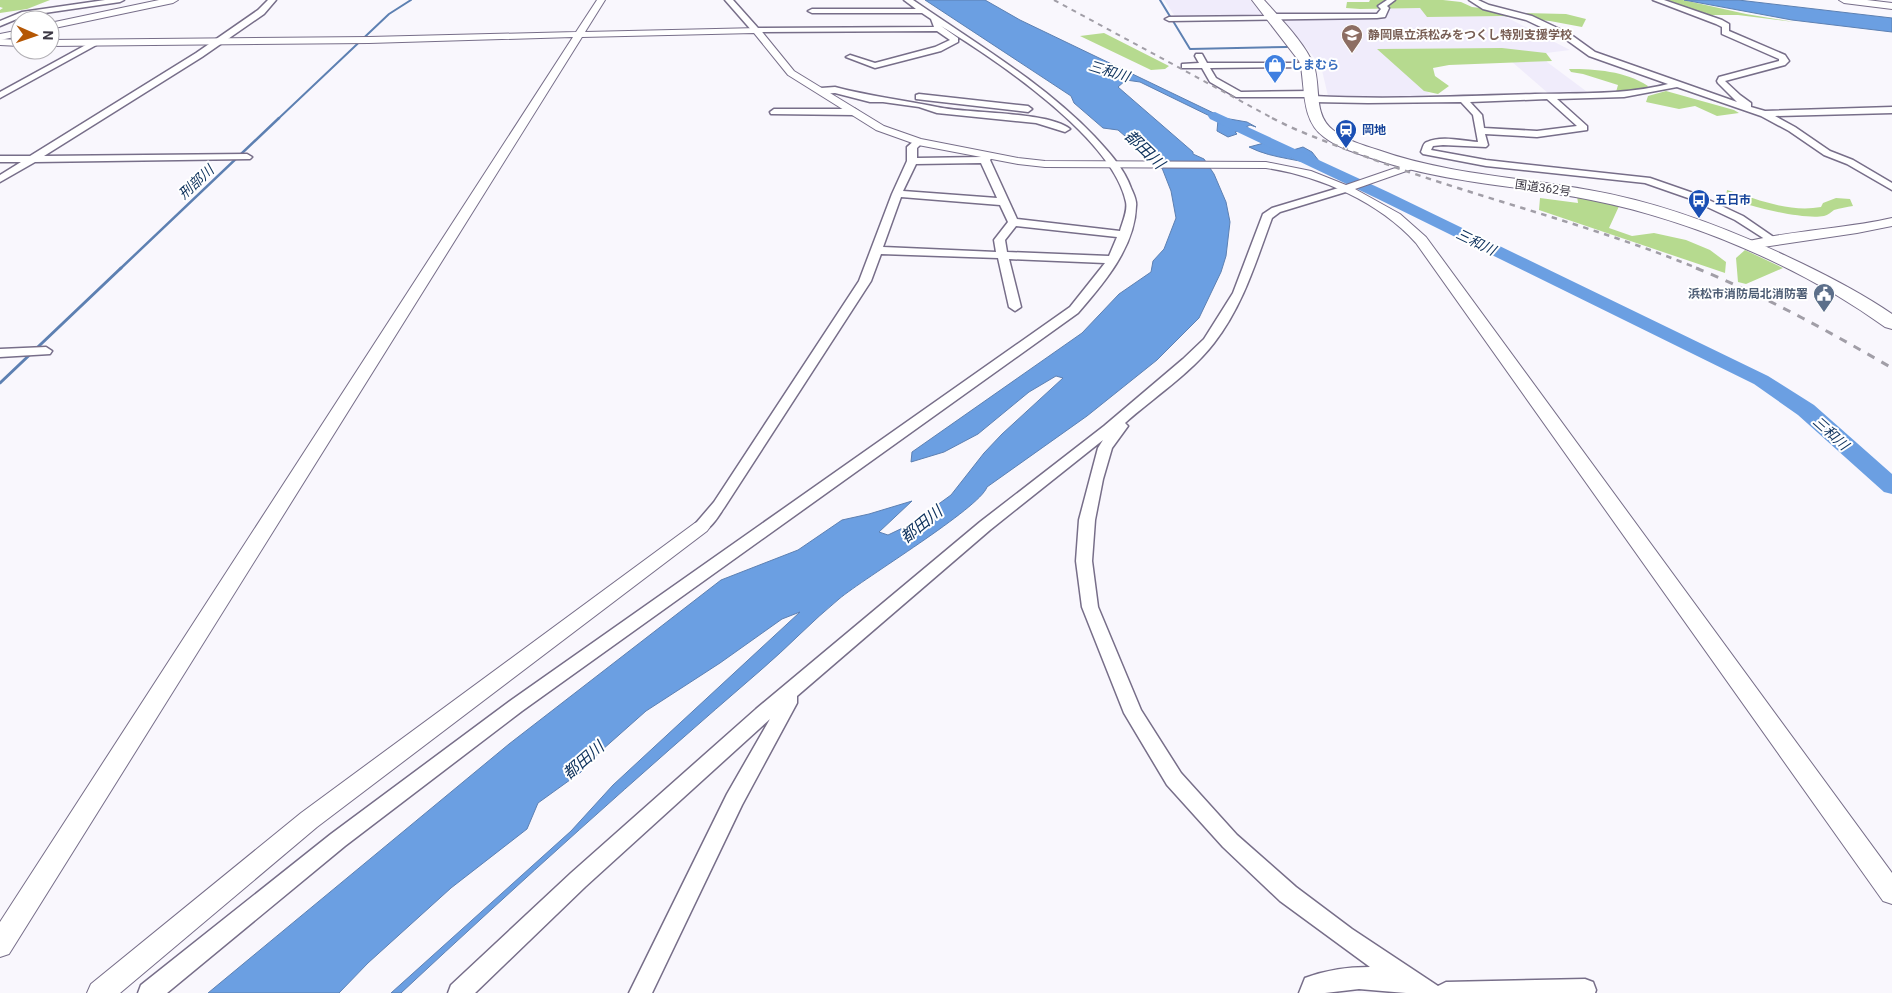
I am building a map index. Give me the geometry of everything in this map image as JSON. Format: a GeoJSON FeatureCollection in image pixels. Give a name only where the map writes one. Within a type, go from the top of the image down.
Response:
{"type":"FeatureCollection","features":[{"type":"Feature","properties":{"kind":"highway","name":"国道362号"},"geometry":{"type":"LineString","coordinates":[[1258,0],[1307,65],[1317,120],[1323,129],[1332,135],[1378,157],[1410,166],[1622,202],[1709,227],[1750,245],[1854,297],[1892,323]]}},
{"type":"Feature","properties":{"kind":"main road"},"geometry":{"type":"LineString","coordinates":[[60,24],[173,0]]}},
{"type":"Feature","properties":{"kind":"main road"},"geometry":{"type":"LineString","coordinates":[[1844,0],[1892,6]]}},
{"type":"Feature","properties":{"kind":"street"},"geometry":{"type":"LineString","coordinates":[[50,10],[120,0]]}},
{"type":"Feature","properties":{"kind":"street"},"geometry":{"type":"LineString","coordinates":[[0,179],[191,60],[261,12],[272,0]]}},
{"type":"Feature","properties":{"kind":"street"},"geometry":{"type":"LineString","coordinates":[[0,945],[601,0]]}},
{"type":"Feature","properties":{"kind":"street"},"geometry":{"type":"LineString","coordinates":[[730,0],[736,0]]}},
{"type":"Feature","properties":{"kind":"street"},"geometry":{"type":"LineString","coordinates":[[730,0],[791,73],[880,128],[918,142],[987,158],[1045,164],[1233,164],[1293,168],[1354,186],[1407,224],[1421,240],[1892,893]]}},
{"type":"Feature","properties":{"kind":"street"},"geometry":{"type":"LineString","coordinates":[[810,0],[810,20]]}},
{"type":"Feature","properties":{"kind":"street"},"geometry":{"type":"LineString","coordinates":[[149,993],[338,840],[516,706],[1074,310],[1102,278],[1114,260],[1130,216],[1131,201],[1116,164],[1099,144],[1066,114],[996,59],[908,0]]}},
{"type":"Feature","properties":{"kind":"street"},"geometry":{"type":"LineString","coordinates":[[1169,19],[1377,16],[1382,15],[1386,8],[1382,6],[1391,0]]}},
{"type":"Feature","properties":{"kind":"street"},"geometry":{"type":"LineString","coordinates":[[1473,0],[1486,7],[1529,18],[1567,36],[1592,54],[1739,107],[1763,113],[1892,110]]}},
{"type":"Feature","properties":{"kind":"street"},"geometry":{"type":"LineString","coordinates":[[1657,0],[1719,22],[1726,26],[1724,32],[1782,57],[1785,61],[1782,63],[1722,79],[1721,81],[1739,100],[1792,129],[1827,153],[1850,162],[1892,187]]}},
{"type":"Feature","properties":{"kind":"street"},"geometry":{"type":"LineString","coordinates":[[60,43],[369,40],[756,30],[810,20],[924,10]]}},
{"type":"Feature","properties":{"kind":"street"},"geometry":{"type":"LineString","coordinates":[[850,57],[875,66],[938,48],[955,40],[941,29],[934,18]]}},
{"type":"Feature","properties":{"kind":"street"},"geometry":{"type":"LineString","coordinates":[[810,20],[941,29]]}},
{"type":"Feature","properties":{"kind":"street"},"geometry":{"type":"LineString","coordinates":[[927,40],[936,36],[941,29]]}},
{"type":"Feature","properties":{"kind":"street"},"geometry":{"type":"LineString","coordinates":[[0,95],[96,43]]}},
{"type":"Feature","properties":{"kind":"street"},"geometry":{"type":"LineString","coordinates":[[860,60],[877,56]]}},
{"type":"Feature","properties":{"kind":"street"},"geometry":{"type":"LineString","coordinates":[[1199,56],[1213,80],[1239,95],[1312,96],[1351,101],[1464,100],[1641,94],[1677,84]]}},
{"type":"Feature","properties":{"kind":"street"},"geometry":{"type":"LineString","coordinates":[[1185,66],[1307,65]]}},
{"type":"Feature","properties":{"kind":"street"},"geometry":{"type":"LineString","coordinates":[[821,92],[835,90],[870,99],[905,103],[937,110],[1034,120],[1065,129]]}},
{"type":"Feature","properties":{"kind":"street"},"geometry":{"type":"LineString","coordinates":[[890,93],[1039,111],[1034,120]]}},
{"type":"Feature","properties":{"kind":"street"},"geometry":{"type":"LineString","coordinates":[[905,103],[913,96]]}},
{"type":"Feature","properties":{"kind":"street"},"geometry":{"type":"LineString","coordinates":[[1480,131],[1537,134],[1584,128],[1549,97]]}},
{"type":"Feature","properties":{"kind":"street"},"geometry":{"type":"LineString","coordinates":[[1464,100],[1477,115],[1483,145],[1443,142],[1429,144],[1426,152],[1486,163],[1646,180],[1692,196],[1739,218],[1771,240]]}},
{"type":"Feature","properties":{"kind":"street"},"geometry":{"type":"LineString","coordinates":[[774,112],[855,112]]}},
{"type":"Feature","properties":{"kind":"street"},"geometry":{"type":"LineString","coordinates":[[100,993],[310,820],[415,739],[701,527],[719,505],[865,281],[897,194],[912,161],[912,147],[918,142]]}},
{"type":"Feature","properties":{"kind":"street"},"geometry":{"type":"LineString","coordinates":[[0,159],[247,157]]}},
{"type":"Feature","properties":{"kind":"street"},"geometry":{"type":"LineString","coordinates":[[912,161],[987,158]]}},
{"type":"Feature","properties":{"kind":"street"},"geometry":{"type":"LineString","coordinates":[[987,158],[1013,222]]}},
{"type":"Feature","properties":{"kind":"street"},"geometry":{"type":"LineString","coordinates":[[459,993],[578,880],[788,693],[985,526],[1164,384],[1210,340],[1239,294],[1267,216],[1276,210],[1354,186],[1410,166]]}},
{"type":"Feature","properties":{"kind":"street"},"geometry":{"type":"LineString","coordinates":[[897,194],[1005,202]]}},
{"type":"Feature","properties":{"kind":"street"},"geometry":{"type":"LineString","coordinates":[[1013,222],[1124,235]]}},
{"type":"Feature","properties":{"kind":"street"},"geometry":{"type":"LineString","coordinates":[[1013,222],[999,240],[1015,307]]}},
{"type":"Feature","properties":{"kind":"street"},"geometry":{"type":"LineString","coordinates":[[1750,245],[1771,240],[1870,228],[1892,222]]}},
{"type":"Feature","properties":{"kind":"street"},"geometry":{"type":"LineString","coordinates":[[876,250],[1114,260]]}},
{"type":"Feature","properties":{"kind":"street"},"geometry":{"type":"LineString","coordinates":[[0,352],[46,351]]}},
{"type":"Feature","properties":{"kind":"street"},"geometry":{"type":"LineString","coordinates":[[1122,419],[1121,428],[1105,448],[1096,479],[1088,520],[1084,561],[1090,606],[1133,713],[1174,779],[1230,841],[1288,894],[1408,981],[1429,993]]}},
{"type":"Feature","properties":{"kind":"street"},"geometry":{"type":"LineString","coordinates":[[640,993],[734,800],[788,703],[788,693]]}},
{"type":"Feature","properties":{"kind":"street"},"geometry":{"type":"LineString","coordinates":[[1310,993],[1313,986],[1329,979],[1364,977],[1408,981]]}},
{"type":"Feature","properties":{"kind":"street"},"geometry":{"type":"LineString","coordinates":[[1446,993],[1585,990]]}},
{"type":"Feature","properties":{"kind":"shaded area"},"geometry":{"type":"Polygon","coordinates":[[[1164,0],[1250,0],[1264,16],[1176,18],[1164,0]]]}},
{"type":"Feature","properties":{"kind":"shaded area","name":"静岡県立浜松みをつくし特別支援学校"},"geometry":{"type":"Polygon","coordinates":[[[1386,8],[1420,8],[1504,16],[1570,50],[1546,53],[1547,62],[1590,94],[1549,94],[1496,48],[1390,49],[1430,94],[1407,98],[1328,96],[1321,66],[1282,18],[1381,17],[1386,8]]]}},
{"type":"Feature","properties":{"kind":"green space"},"geometry":{"type":"Polygon","coordinates":[[[0,0],[50,0],[27,9],[10,10],[0,13],[0,10],[3,8],[0,7],[0,0]]]}},
{"type":"Feature","properties":{"kind":"green space"},"geometry":{"type":"Polygon","coordinates":[[[1370,0],[1443,0],[1461,2],[1472,7],[1523,13],[1566,14],[1586,19],[1582,27],[1550,21],[1502,16],[1427,17],[1420,8],[1346,8],[1347,2],[1369,2],[1370,0]]]}},
{"type":"Feature","properties":{"kind":"green space"},"geometry":{"type":"Polygon","coordinates":[[[1656,0],[1683,0],[1794,22],[1738,15],[1709,15],[1656,0]]]}},
{"type":"Feature","properties":{"kind":"green space"},"geometry":{"type":"Polygon","coordinates":[[[1104,33],[1169,66],[1165,69],[1151,70],[1080,36],[1104,33]]]}},
{"type":"Feature","properties":{"kind":"green space"},"geometry":{"type":"Polygon","coordinates":[[[1502,48],[1546,53],[1552,61],[1449,65],[1433,68],[1435,76],[1449,86],[1438,94],[1424,91],[1377,49],[1502,48]]]}},
{"type":"Feature","properties":{"kind":"green space"},"geometry":{"type":"Polygon","coordinates":[[[1569,69],[1600,70],[1620,74],[1648,86],[1645,90],[1616,92],[1618,85],[1571,72],[1569,69]]]}},
{"type":"Feature","properties":{"kind":"green space"},"geometry":{"type":"Polygon","coordinates":[[[1666,91],[1739,113],[1717,116],[1695,106],[1679,109],[1646,102],[1648,96],[1666,91]]]}},
{"type":"Feature","properties":{"kind":"green space"},"geometry":{"type":"Polygon","coordinates":[[[1727,190],[1785,207],[1821,207],[1823,203],[1836,198],[1850,199],[1853,206],[1834,210],[1824,216],[1802,216],[1735,201],[1726,197],[1727,190]]]}},
{"type":"Feature","properties":{"kind":"green space"},"geometry":{"type":"Polygon","coordinates":[[[1577,196],[1620,204],[1609,228],[1632,236],[1654,233],[1686,240],[1710,250],[1726,262],[1725,273],[1539,210],[1540,198],[1578,203],[1577,196]]]}},
{"type":"Feature","properties":{"kind":"green space"},"geometry":{"type":"Polygon","coordinates":[[[1745,250],[1783,268],[1746,284],[1738,282],[1736,258],[1745,250]]]}},
{"type":"Feature","properties":{"kind":"water","name":"都田川"},"geometry":{"type":"Polygon","coordinates":[[[925,0],[985,0],[1020,20],[1224,118],[1247,122],[1256,127],[1250,125],[1246,127],[1250,129],[1235,132],[1237,134],[1228,137],[1217,131],[1218,120],[1140,82],[1126,80],[1118,87],[1193,154],[1204,159],[1214,174],[1226,202],[1230,222],[1226,256],[1221,272],[1199,318],[1157,360],[1087,416],[987,487],[980,497],[944,526],[829,607],[401,993],[391,993],[571,831],[613,785],[800,612],[782,619],[720,663],[646,711],[602,750],[581,772],[538,803],[527,829],[451,888],[368,963],[339,993],[208,993],[509,744],[721,580],[798,550],[842,520],[912,501],[879,532],[888,535],[911,524],[951,495],[984,453],[1002,434],[1063,378],[1056,376],[1029,392],[978,434],[944,452],[911,462],[912,452],[1082,333],[1119,294],[1151,272],[1153,261],[1164,249],[1176,218],[1171,191],[1162,168],[1118,130],[1103,128],[1074,103],[1071,96],[925,0]]]}},
{"type":"Feature","properties":{"kind":"water"},"geometry":{"type":"Polygon","coordinates":[[[1684,0],[1738,0],[1892,18],[1892,32],[1792,20],[1684,0]]]}},
{"type":"Feature","properties":{"kind":"water"},"geometry":{"type":"Polygon","coordinates":[[[1255,132],[1293,150],[1303,147],[1312,152],[1319,161],[1297,152],[1320,163],[1326,169],[1317,165],[1268,154],[1249,147],[1264,143],[1247,135],[1255,132]]]}},
{"type":"Feature","properties":{"kind":"waterway","name":"刑部川"},"geometry":{"type":"LineString","coordinates":[[278,119],[389,14],[411,0]]}},
{"type":"Feature","properties":{"kind":"waterway"},"geometry":{"type":"LineString","coordinates":[[1160,0],[1171,18]]}},
{"type":"Feature","properties":{"kind":"waterway"},"geometry":{"type":"LineString","coordinates":[[1173,21],[1190,49],[1287,47]]}},
{"type":"Feature","properties":{"kind":"waterway","name":"三和川"},"geometry":{"type":"LineString","coordinates":[[1215,116],[1382,195],[1761,380],[1806,410],[1892,487]]}},
{"type":"Feature","properties":{"kind":"waterway","name":"刑部川"},"geometry":{"type":"LineString","coordinates":[[120,269],[279,118]]}},
{"type":"Feature","properties":{"kind":"waterway","name":"刑部川"},"geometry":{"type":"LineString","coordinates":[[0,383],[121,268]]}},
{"type":"Feature","properties":{"kind":"railway"},"geometry":{"type":"LineString","coordinates":[[1054,0],[1274,119]]}},
{"type":"Feature","properties":{"kind":"railway"},"geometry":{"type":"LineString","coordinates":[[1274,119],[1313,137],[1356,153],[1442,183],[1571,223],[1699,269]]}},
{"type":"Feature","properties":{"kind":"railway"},"geometry":{"type":"LineString","coordinates":[[1696,268],[1747,290],[1892,368]]}},
{"type":"Feature","properties":{"kind":"place","name":"静岡県立浜松みをつくし特別支援学校"},"geometry":{"type":"Point","coordinates":[1352,54]}},
{"type":"Feature","properties":{"kind":"place","name":"しまむら"},"geometry":{"type":"Point","coordinates":[1275,84]}},
{"type":"Feature","properties":{"kind":"place","name":"岡地"},"geometry":{"type":"Point","coordinates":[1346,149]}},
{"type":"Feature","properties":{"kind":"place","name":"五日市"},"geometry":{"type":"Point","coordinates":[1699,219]}},
{"type":"Feature","properties":{"kind":"place","name":"浜松市消防局北消防署"},"geometry":{"type":"Point","coordinates":[1824,313]}}]}
